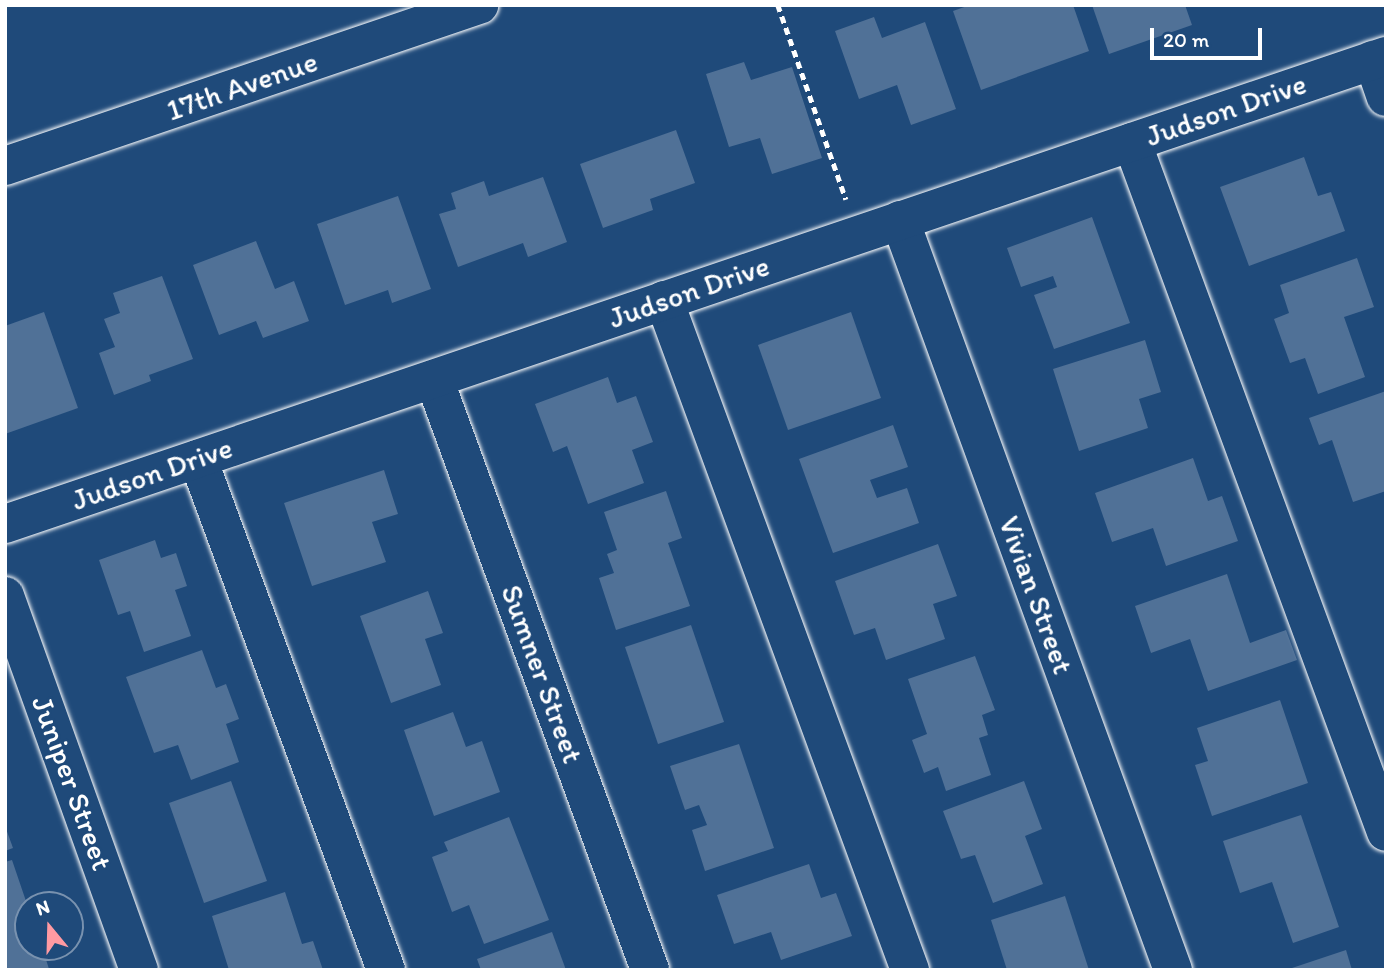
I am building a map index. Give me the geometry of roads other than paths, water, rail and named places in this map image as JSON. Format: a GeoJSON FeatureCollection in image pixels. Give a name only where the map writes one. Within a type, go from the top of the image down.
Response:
{"type":"FeatureCollection","features":[{"type":"Feature","properties":{"kind":"street","name":"17th Avenue"},"geometry":{"type":"LineString","coordinates":[[5,166],[480,5]]}},
{"type":"Feature","properties":{"kind":"street","name":"Judson Drive"},"geometry":{"type":"LineString","coordinates":[[5,524],[1379,58],[1386,97]]}},
{"type":"Feature","properties":{"kind":"street"},"geometry":{"type":"LineString","coordinates":[[1132,142],[1386,832]]}},
{"type":"Feature","properties":{"kind":"street","name":"Vivian Street"},"geometry":{"type":"LineString","coordinates":[[900,220],[1173,970]]}},
{"type":"Feature","properties":{"kind":"street"},"geometry":{"type":"LineString","coordinates":[[664,300],[910,970]]}},
{"type":"Feature","properties":{"kind":"street","name":"Sumner Street"},"geometry":{"type":"LineString","coordinates":[[434,379],[650,970]]}},
{"type":"Feature","properties":{"kind":"street"},"geometry":{"type":"LineString","coordinates":[[198,458],[386,970]]}},
{"type":"Feature","properties":{"kind":"street","name":"Juniper Street"},"geometry":{"type":"LineString","coordinates":[[5,596],[138,970]]}}]}
